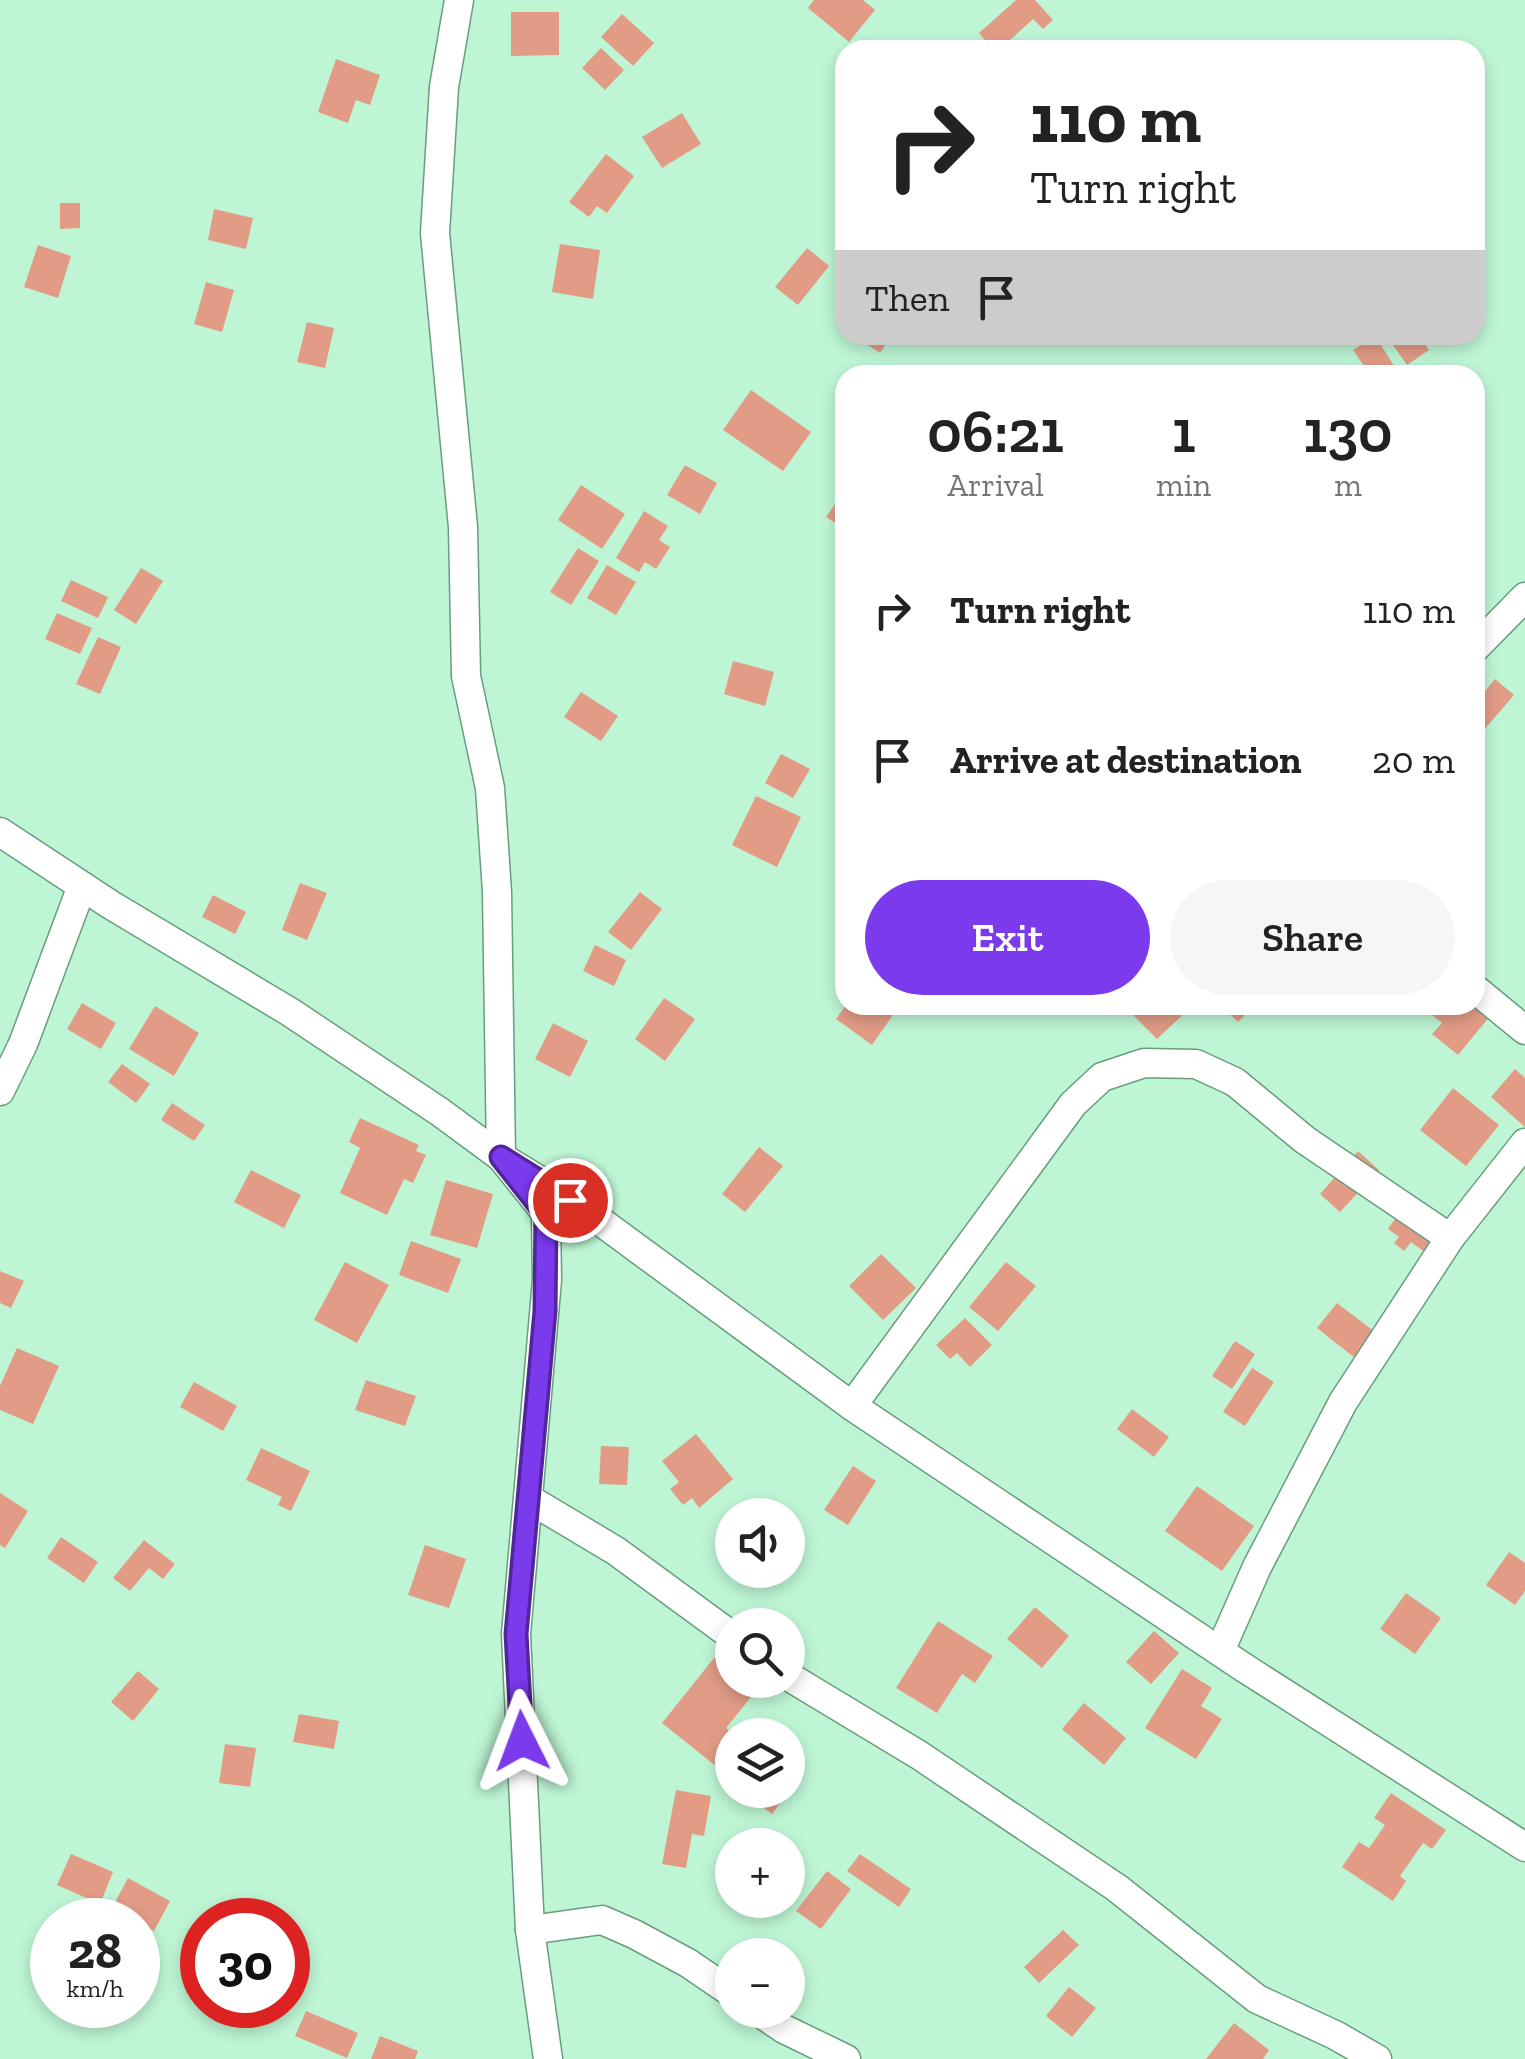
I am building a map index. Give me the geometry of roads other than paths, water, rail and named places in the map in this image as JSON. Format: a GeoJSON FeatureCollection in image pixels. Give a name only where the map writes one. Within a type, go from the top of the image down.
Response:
{"type":"FeatureCollection","features":[{"type":"Feature","properties":{"kind":"street"},"geometry":{"type":"LineString","coordinates":[[459,0],[444,87],[435,233],[463,528],[466,676],[490,788],[497,892],[501,1157],[546,1214],[547,1280],[516,1634],[530,1930],[548,2059]]}},
{"type":"Feature","properties":{"kind":"street"},"geometry":{"type":"LineString","coordinates":[[1485,638],[1525,598]]}},
{"type":"Feature","properties":{"kind":"street"},"geometry":{"type":"LineString","coordinates":[[0,832],[290,1012],[570,1200],[852,1406],[1220,1651],[1525,1847]]}},
{"type":"Feature","properties":{"kind":"street"},"geometry":{"type":"LineString","coordinates":[[0,1091],[23,1044],[82,886]]}},
{"type":"Feature","properties":{"kind":"street"},"geometry":{"type":"LineString","coordinates":[[1485,997],[1525,1030]]}},
{"type":"Feature","properties":{"kind":"street"},"geometry":{"type":"LineString","coordinates":[[852,1406],[1073,1104],[1102,1077],[1144,1063],[1196,1064],[1235,1082],[1305,1140],[1450,1238]]}},
{"type":"Feature","properties":{"kind":"street"},"geometry":{"type":"LineString","coordinates":[[1220,1651],[1257,1566],[1342,1402],[1450,1238],[1525,1143]]}},
{"type":"Feature","properties":{"kind":"street"},"geometry":{"type":"LineString","coordinates":[[529,1499],[616,1551],[715,1624]]}},
{"type":"Feature","properties":{"kind":"street"},"geometry":{"type":"LineString","coordinates":[[805,1686],[919,1755],[1117,1888],[1258,1999],[1378,2059]]}},
{"type":"Feature","properties":{"kind":"street"},"geometry":{"type":"LineString","coordinates":[[530,1930],[602,1920],[688,1963],[715,1982]]}},
{"type":"Feature","properties":{"kind":"street"},"geometry":{"type":"LineString","coordinates":[[783,2028],[846,2059]]}}]}
